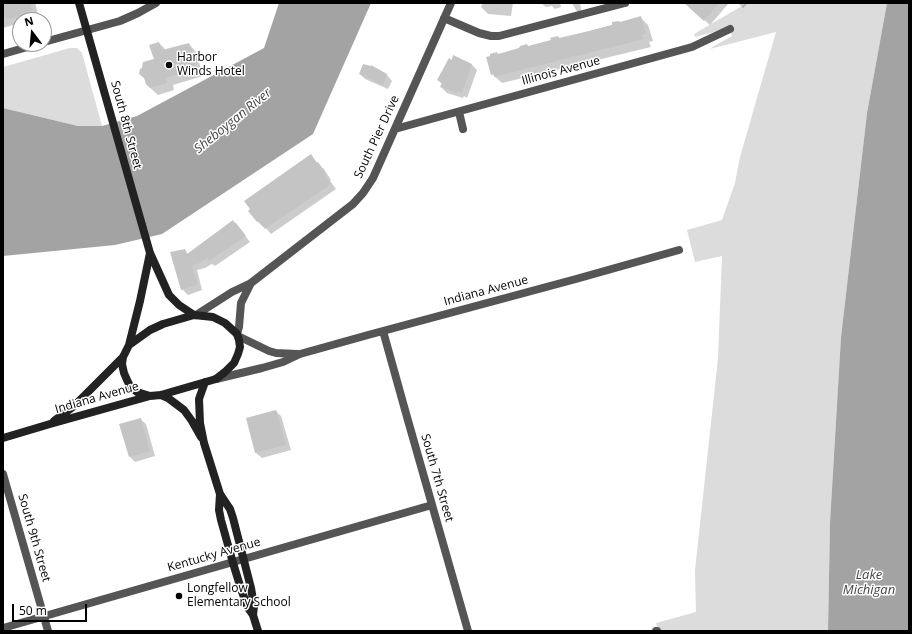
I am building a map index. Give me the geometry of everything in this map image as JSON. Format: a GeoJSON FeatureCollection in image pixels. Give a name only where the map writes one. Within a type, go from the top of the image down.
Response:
{"type":"FeatureCollection","features":[{"type":"Feature","properties":{"kind":"main road","name":"South 8th Street"},"geometry":{"type":"LineString","coordinates":[[79,3],[150,254],[169,295],[179,305],[195,315]]}},
{"type":"Feature","properties":{"kind":"main road","name":"South 8th Street"},"geometry":{"type":"LineString","coordinates":[[129,345],[150,254]]}},
{"type":"Feature","properties":{"kind":"main road"},"geometry":{"type":"LineString","coordinates":[[195,315],[213,317],[225,323],[238,335],[240,347],[234,363],[216,379],[160,395],[150,396],[137,392],[130,386],[124,373],[122,364],[123,357],[129,345],[150,330],[163,324],[195,315]]}},
{"type":"Feature","properties":{"kind":"main road","name":"Indiana Avenue"},"geometry":{"type":"LineString","coordinates":[[50,424],[74,406],[123,357]]}},
{"type":"Feature","properties":{"kind":"main road"},"geometry":{"type":"LineString","coordinates":[[205,382],[199,399],[200,423],[204,443],[220,494],[230,509],[244,559],[258,631]]}},
{"type":"Feature","properties":{"kind":"main road"},"geometry":{"type":"LineString","coordinates":[[160,395],[168,398],[184,410],[204,443]]}},
{"type":"Feature","properties":{"kind":"main road","name":"Indiana Avenue"},"geometry":{"type":"LineString","coordinates":[[3,438],[150,396]]}},
{"type":"Feature","properties":{"kind":"main road"},"geometry":{"type":"LineString","coordinates":[[220,494],[219,510],[233,563],[245,600],[254,615]]}},
{"type":"Feature","properties":{"kind":"street"},"geometry":{"type":"LineString","coordinates":[[52,40],[129,17],[156,3]]}},
{"type":"Feature","properties":{"kind":"street","name":"South Pier Drive"},"geometry":{"type":"LineString","coordinates":[[195,315],[232,292],[251,283],[353,204],[363,193],[373,178],[451,3]]}},
{"type":"Feature","properties":{"kind":"street"},"geometry":{"type":"LineString","coordinates":[[444,18],[479,33],[499,36],[625,3]]}},
{"type":"Feature","properties":{"kind":"street","name":"Illinois Avenue"},"geometry":{"type":"LineString","coordinates":[[395,129],[692,47],[730,29]]}},
{"type":"Feature","properties":{"kind":"street"},"geometry":{"type":"LineString","coordinates":[[459,112],[463,129]]}},
{"type":"Feature","properties":{"kind":"street","name":"Indiana Avenue"},"geometry":{"type":"LineString","coordinates":[[216,379],[271,366],[300,354],[679,250]]}},
{"type":"Feature","properties":{"kind":"street","name":"South Pier Drive"},"geometry":{"type":"LineString","coordinates":[[238,335],[240,303],[251,283]]}},
{"type":"Feature","properties":{"kind":"street","name":"South 7th Street"},"geometry":{"type":"LineString","coordinates":[[383,331],[468,631]]}},
{"type":"Feature","properties":{"kind":"street","name":"Indiana Avenue"},"geometry":{"type":"LineString","coordinates":[[238,335],[269,351],[285,354],[300,354]]}},
{"type":"Feature","properties":{"kind":"street","name":"South 9th Street"},"geometry":{"type":"LineString","coordinates":[[3,474],[48,631]]}},
{"type":"Feature","properties":{"kind":"street","name":"Kentucky Avenue"},"geometry":{"type":"LineString","coordinates":[[3,628],[432,505]]}},
{"type":"Feature","properties":{"kind":"shaded area"},"geometry":{"type":"Polygon","coordinates":[[[747,3],[887,3],[867,113],[841,337],[830,522],[828,631],[658,631],[656,623],[696,612],[695,570],[718,358],[722,256],[695,262],[687,230],[722,220],[735,183],[740,157],[776,32],[710,49],[732,36],[728,26],[714,32],[695,37],[694,34],[747,3]]]}},
{"type":"Feature","properties":{"kind":"shaded area"},"geometry":{"type":"Polygon","coordinates":[[[70,48],[77,48],[82,53],[102,126],[78,126],[3,108],[3,67],[70,48]]]}},
{"type":"Feature","properties":{"kind":"water","name":"Sheboygan River"},"geometry":{"type":"Polygon","coordinates":[[[279,3],[371,3],[313,134],[162,234],[115,245],[3,256],[3,108],[78,126],[102,126],[137,116],[264,48],[279,3]]]}},
{"type":"Feature","properties":{"kind":"water","name":"Lake Michigan"},"geometry":{"type":"Polygon","coordinates":[[[887,3],[909,3],[909,631],[828,631],[830,522],[841,337],[867,113],[887,3]]]}},
{"type":"Feature","properties":{"kind":"building"},"geometry":{"type":"Polygon","coordinates":[[[3,3],[30,3],[32,10],[26,12],[12,12],[12,18],[7,20],[6,18],[3,19],[3,3]]]}},
{"type":"Feature","properties":{"kind":"building"},"geometry":{"type":"Polygon","coordinates":[[[684,3],[719,3],[704,21],[684,3]]]}},
{"type":"Feature","properties":{"kind":"building"},"geometry":{"type":"Polygon","coordinates":[[[641,16],[646,34],[642,35],[644,39],[494,77],[494,74],[491,75],[486,57],[490,56],[490,54],[497,52],[498,54],[527,44],[528,46],[551,40],[550,38],[558,36],[559,38],[589,31],[612,25],[612,22],[620,22],[641,16]]]}},
{"type":"Feature","properties":{"kind":"building","name":"Harbor Winds Hotel"},"geometry":{"type":"Polygon","coordinates":[[[159,42],[162,50],[189,43],[197,69],[166,78],[167,83],[150,88],[146,84],[144,78],[139,74],[143,62],[154,59],[149,45],[159,42]]]}},
{"type":"Feature","properties":{"kind":"building"},"geometry":{"type":"Polygon","coordinates":[[[453,55],[472,64],[462,93],[458,91],[457,93],[440,87],[442,83],[437,80],[449,58],[452,60],[453,55]]]}},
{"type":"Feature","properties":{"kind":"building"},"geometry":{"type":"Polygon","coordinates":[[[363,64],[371,65],[387,74],[383,85],[359,74],[363,64]]]}},
{"type":"Feature","properties":{"kind":"building"},"geometry":{"type":"Polygon","coordinates":[[[311,154],[326,174],[325,175],[331,184],[265,229],[248,211],[250,209],[244,201],[311,154]]]}},
{"type":"Feature","properties":{"kind":"building"},"geometry":{"type":"Polygon","coordinates":[[[233,220],[246,236],[209,261],[207,258],[200,263],[192,265],[198,285],[181,290],[170,252],[185,249],[187,254],[233,220]]]}},
{"type":"Feature","properties":{"kind":"building"},"geometry":{"type":"Polygon","coordinates":[[[276,410],[286,445],[255,453],[246,418],[276,410]]]}},
{"type":"Feature","properties":{"kind":"building"},"geometry":{"type":"Polygon","coordinates":[[[141,418],[150,451],[129,457],[119,424],[141,418]]]}},
{"type":"Feature","properties":{"kind":"place","name":"Harbor Winds Hotel"},"geometry":{"type":"Point","coordinates":[169,65]}},
{"type":"Feature","properties":{"kind":"place","name":"Longfellow Elementary School"},"geometry":{"type":"Point","coordinates":[179,596]}}]}
